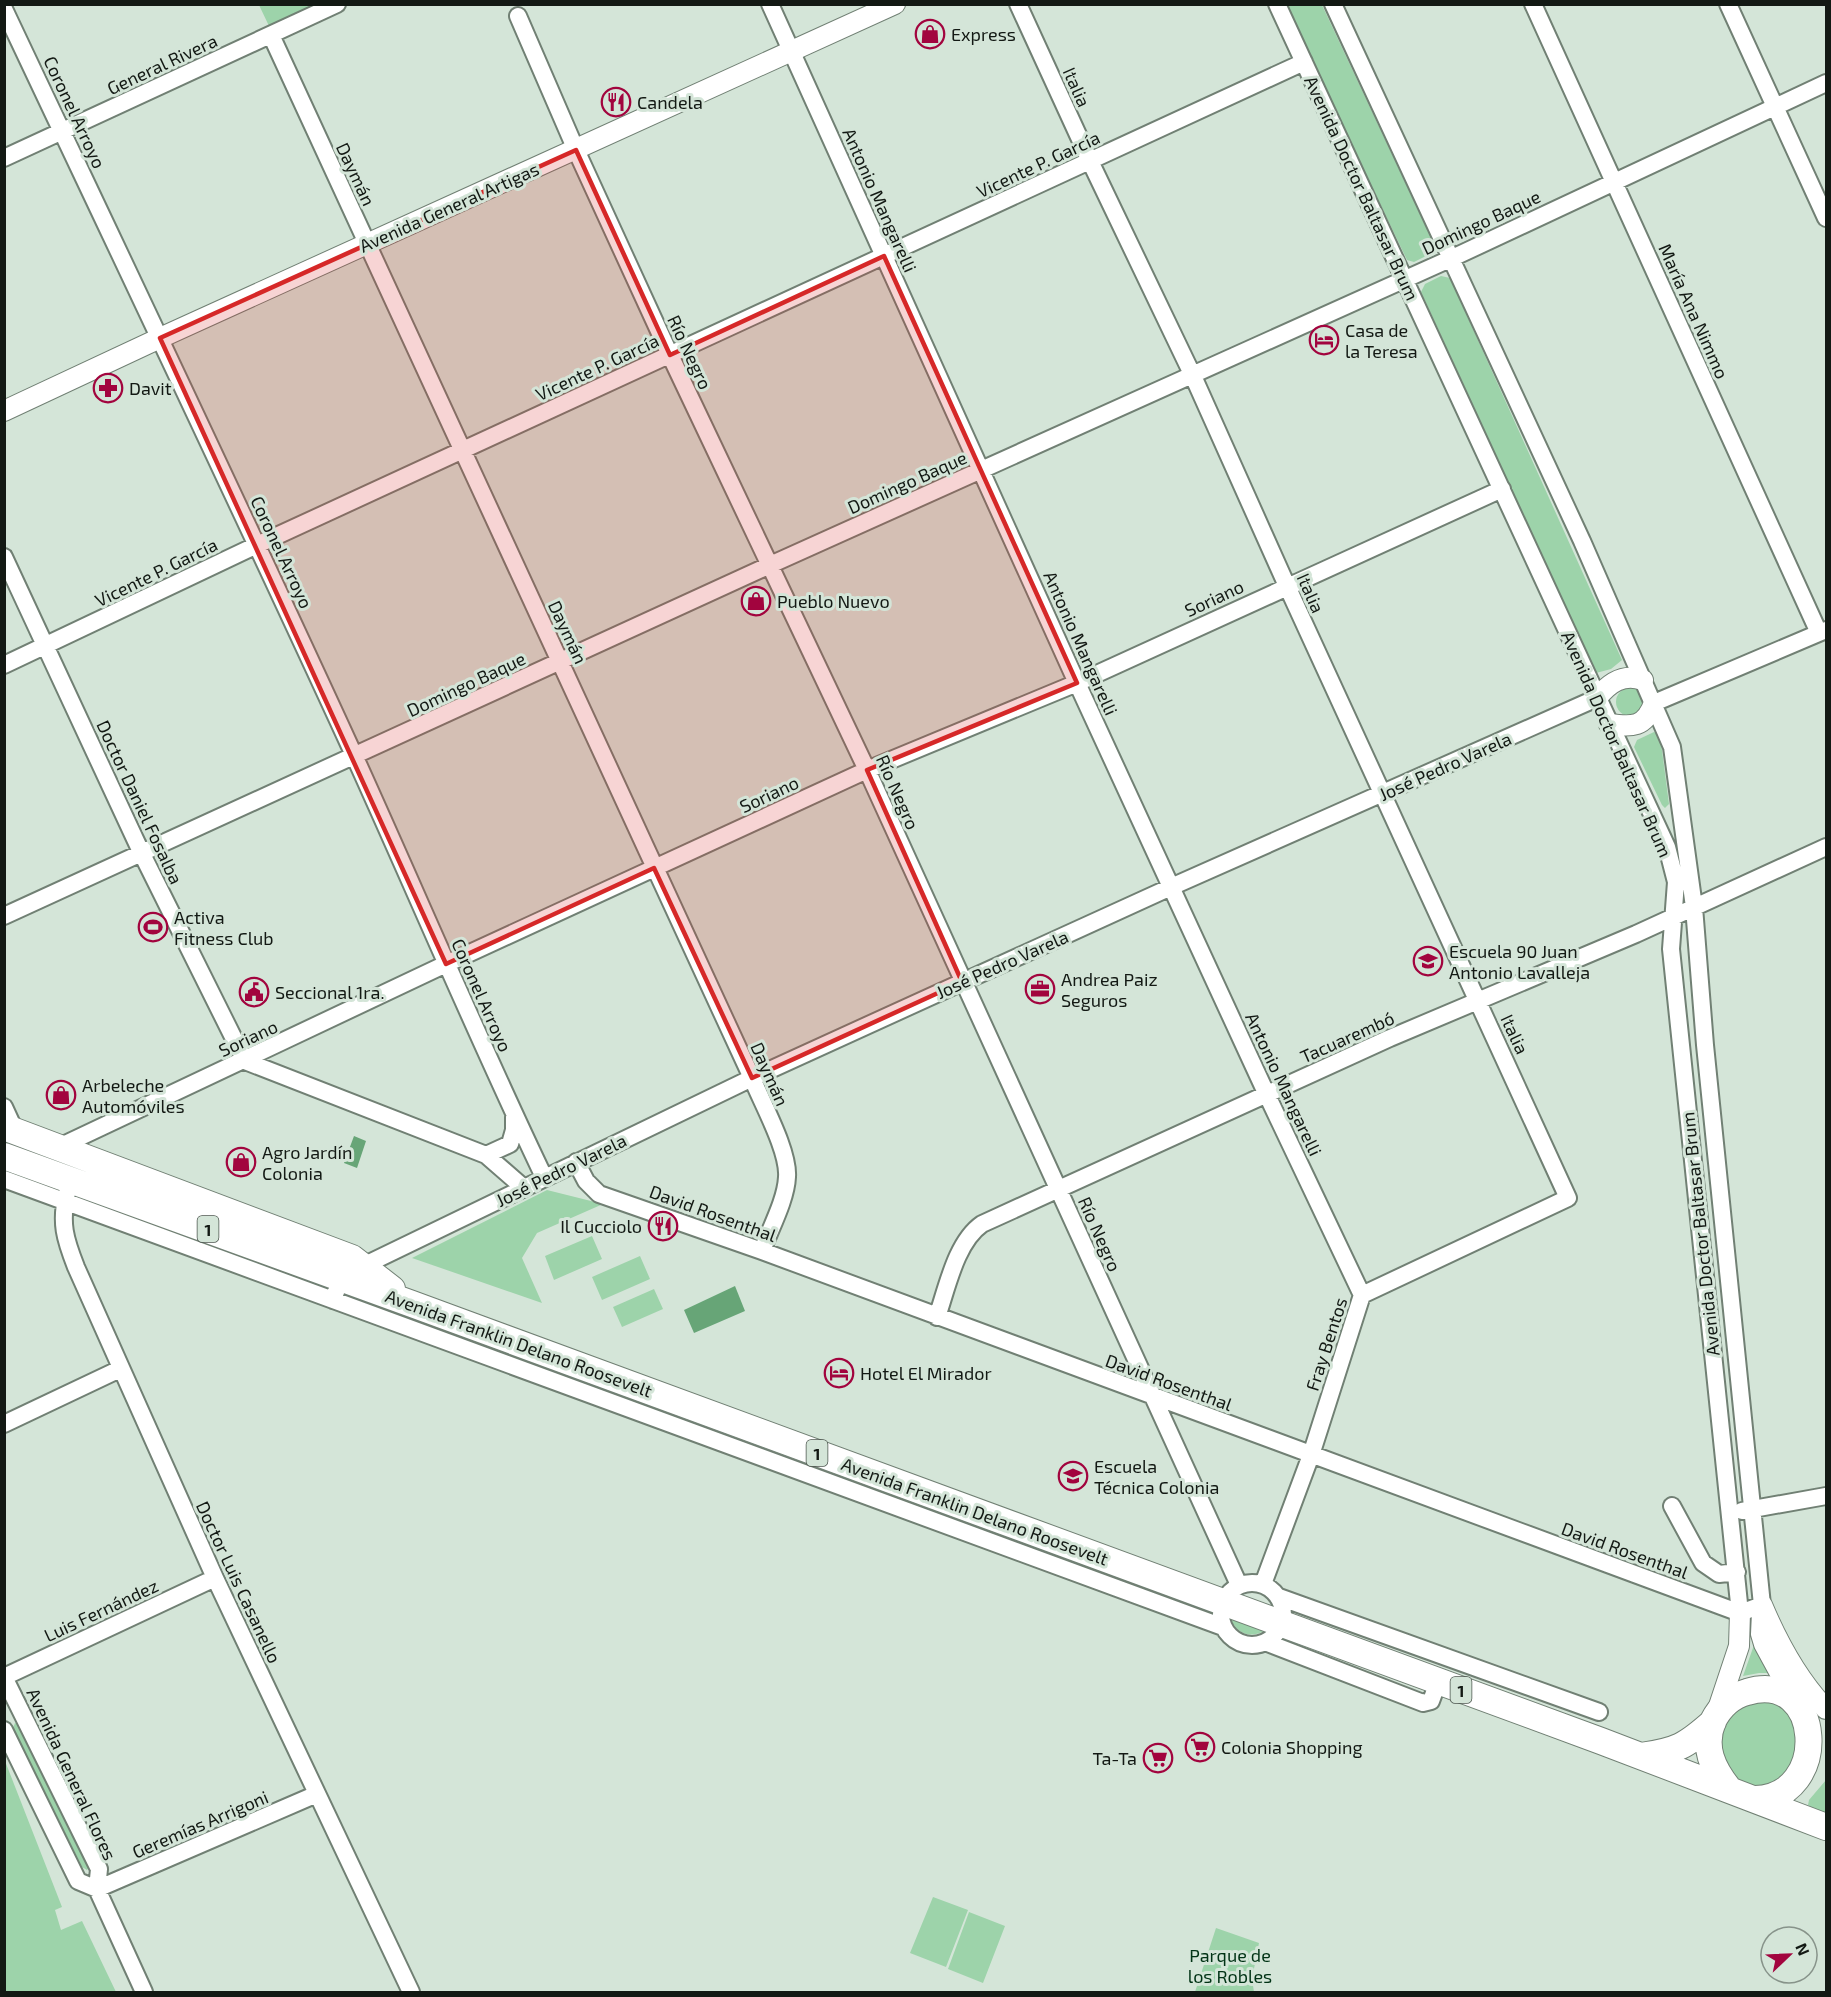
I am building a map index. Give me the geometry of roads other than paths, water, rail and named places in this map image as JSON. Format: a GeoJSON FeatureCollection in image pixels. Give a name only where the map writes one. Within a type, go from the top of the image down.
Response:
{"type":"FeatureCollection","features":[{"type":"Feature","properties":{"kind":"main road","name":"1"},"geometry":{"type":"LineString","coordinates":[[10,1129],[90,1159],[347,1275]]}},
{"type":"Feature","properties":{"kind":"main road","name":"1"},"geometry":{"type":"LineString","coordinates":[[4,1156],[72,1189],[347,1275]]}},
{"type":"Feature","properties":{"kind":"main road","name":"Avenida Franklin Delano Roosevelt"},"geometry":{"type":"LineString","coordinates":[[347,1275],[412,1304],[990,1529],[1071,1559],[1228,1605],[1273,1633],[1383,1661],[1435,1692],[1506,1707],[1827,1827]]}},
{"type":"Feature","properties":{"kind":"main road"},"geometry":{"type":"LineString","coordinates":[[1640,1756],[1661,1754],[1680,1747],[1697,1737],[1731,1700],[1754,1690],[1779,1692],[1814,1702],[1817,1744],[1814,1762],[1808,1773],[1796,1787],[1786,1793],[1754,1799]]}},
{"type":"Feature","properties":{"kind":"main road","name":"Avenida Doctor Baltasar Brum"},"geometry":{"type":"LineString","coordinates":[[1814,1702],[1827,1732]]}},
{"type":"Feature","properties":{"kind":"main road"},"geometry":{"type":"LineString","coordinates":[[1714,1720],[1709,1734],[1709,1753],[1713,1765],[1729,1789]]}},
{"type":"Feature","properties":{"kind":"street","name":"General Rivera"},"geometry":{"type":"LineString","coordinates":[[4,158],[63,133],[337,4]]}},
{"type":"Feature","properties":{"kind":"street","name":"Antonio Mangarelli"},"geometry":{"type":"LineString","coordinates":[[770,4],[1077,683],[1362,1295]]}},
{"type":"Feature","properties":{"kind":"street","name":"Avenida General Artigas"},"geometry":{"type":"LineString","coordinates":[[4,411],[895,4]]}},
{"type":"Feature","properties":{"kind":"street","name":"Italia"},"geometry":{"type":"LineString","coordinates":[[1018,4],[1089,162],[1192,376],[1568,1198]]}},
{"type":"Feature","properties":{"kind":"street","name":"Avenida Doctor Baltasar Brum"},"geometry":{"type":"LineString","coordinates":[[1277,4],[1667,847],[1676,882],[1671,949],[1740,1613],[1739,1646],[1714,1720]]}},
{"type":"Feature","properties":{"kind":"street","name":"Avenida Doctor Baltasar Brum"},"geometry":{"type":"LineString","coordinates":[[1333,4],[1582,541],[1672,747],[1694,907],[1705,1045],[1762,1605],[1761,1634],[1764,1644],[1814,1702]]}},
{"type":"Feature","properties":{"kind":"street","name":"María Ana Nimmo"},"geometry":{"type":"LineString","coordinates":[[1533,4],[1823,632]]}},
{"type":"Feature","properties":{"kind":"street"},"geometry":{"type":"LineString","coordinates":[[1728,4],[1827,218]]}},
{"type":"Feature","properties":{"kind":"street","name":"Coronel Arroyo"},"geometry":{"type":"LineString","coordinates":[[4,9],[257,545],[355,757],[514,1116],[544,1177]]}},
{"type":"Feature","properties":{"kind":"street","name":"Río Negro"},"geometry":{"type":"LineString","coordinates":[[518,16],[576,150],[670,355],[867,770],[1152,1396],[1228,1605]]}},
{"type":"Feature","properties":{"kind":"street","name":"Daymán"},"geometry":{"type":"LineString","coordinates":[[271,35],[752,1078],[781,1147],[787,1170],[786,1187],[762,1251]]}},
{"type":"Feature","properties":{"kind":"street","name":"Vicente P. García"},"geometry":{"type":"LineString","coordinates":[[4,665],[257,545],[1304,62]]}},
{"type":"Feature","properties":{"kind":"street","name":"Domingo Baque"},"geometry":{"type":"LineString","coordinates":[[4,916],[770,565],[1450,259],[1827,83]]}},
{"type":"Feature","properties":{"kind":"street","name":"Soriano"},"geometry":{"type":"LineString","coordinates":[[59,1147],[446,964],[867,770],[1077,683],[1502,489]]}},
{"type":"Feature","properties":{"kind":"street","name":"Doctor Daniel Fosalba"},"geometry":{"type":"LineString","coordinates":[[4,557],[142,854],[245,1061]]}},
{"type":"Feature","properties":{"kind":"street"},"geometry":{"type":"LineString","coordinates":[[1609,724],[1626,726],[1644,721],[1650,715],[1654,703],[1823,632]]}},
{"type":"Feature","properties":{"kind":"street","name":"José Pedro Varela"},"geometry":{"type":"LineString","coordinates":[[347,1275],[544,1177],[752,1078],[1171,887],[1597,698],[1605,688],[1625,677],[1634,676],[1643,680]]}},
{"type":"Feature","properties":{"kind":"street","name":"Tacuarembó"},"geometry":{"type":"LineString","coordinates":[[937,1317],[961,1249],[973,1230],[993,1218],[1390,1038],[1478,1002],[1827,848]]}},
{"type":"Feature","properties":{"kind":"street"},"geometry":{"type":"LineString","coordinates":[[245,1061],[486,1155],[524,1188]]}},
{"type":"Feature","properties":{"kind":"street"},"geometry":{"type":"LineString","coordinates":[[4,1107],[10,1129]]}},
{"type":"Feature","properties":{"kind":"street"},"geometry":{"type":"LineString","coordinates":[[486,1155],[510,1144],[514,1130],[514,1116]]}},
{"type":"Feature","properties":{"kind":"street","name":"Doctor Luis Casanello"},"geometry":{"type":"LineString","coordinates":[[90,1159],[72,1189],[63,1220],[66,1240],[120,1369],[215,1578],[411,1992]]}},
{"type":"Feature","properties":{"kind":"street","name":"David Rosenthal"},"geometry":{"type":"LineString","coordinates":[[576,1162],[586,1181],[599,1194],[762,1251],[1740,1613]]}},
{"type":"Feature","properties":{"kind":"street"},"geometry":{"type":"LineString","coordinates":[[4,1179],[72,1189]]}},
{"type":"Feature","properties":{"kind":"street","name":"Fray Bentos"},"geometry":{"type":"LineString","coordinates":[[1263,1584],[1311,1455],[1362,1295],[1568,1198]]}},
{"type":"Feature","properties":{"kind":"street"},"geometry":{"type":"LineString","coordinates":[[347,1275],[990,1529]]}},
{"type":"Feature","properties":{"kind":"street"},"geometry":{"type":"LineString","coordinates":[[4,1424],[120,1369]]}},
{"type":"Feature","properties":{"kind":"street"},"geometry":{"type":"LineString","coordinates":[[1729,1512],[1827,1496]]}},
{"type":"Feature","properties":{"kind":"street"},"geometry":{"type":"LineString","coordinates":[[1672,1506],[1703,1563],[1719,1574],[1737,1572]]}},
{"type":"Feature","properties":{"kind":"street","name":"Luis Fernández"},"geometry":{"type":"LineString","coordinates":[[4,1677],[215,1578]]}},
{"type":"Feature","properties":{"kind":"street"},"geometry":{"type":"LineString","coordinates":[[1228,1605],[1252,1582],[1263,1584],[1279,1598],[1283,1611],[1273,1633]]}},
{"type":"Feature","properties":{"kind":"street","name":"Avenida Franklin Delano Roosevelt"},"geometry":{"type":"LineString","coordinates":[[1279,1598],[1383,1661],[1515,1682],[1594,1711],[1588,1721],[1589,1727],[1600,1741]]}},
{"type":"Feature","properties":{"kind":"street"},"geometry":{"type":"LineString","coordinates":[[1740,1613],[1762,1605]]}},
{"type":"Feature","properties":{"kind":"street","name":"Avenida General Flores"},"geometry":{"type":"LineString","coordinates":[[4,1677],[99,1869],[97,1889],[144,1992]]}},
{"type":"Feature","properties":{"kind":"street"},"geometry":{"type":"LineString","coordinates":[[1506,1707],[1515,1682]]}},
{"type":"Feature","properties":{"kind":"street"},"geometry":{"type":"LineString","coordinates":[[1541,1720],[1549,1694]]}},
{"type":"Feature","properties":{"kind":"street","name":"Avenida General Flores"},"geometry":{"type":"LineString","coordinates":[[4,1730],[78,1881],[97,1889]]}},
{"type":"Feature","properties":{"kind":"street","name":"Geremías Arrigoni"},"geometry":{"type":"LineString","coordinates":[[97,1889],[317,1794]]}},
{"type":"Feature","properties":{"kind":"place","name":"Express"},"geometry":{"type":"Point","coordinates":[930,34]}},
{"type":"Feature","properties":{"kind":"place","name":"Candela"},"geometry":{"type":"Point","coordinates":[616,102]}},
{"type":"Feature","properties":{"kind":"place","name":"Casa de la Teresa"},"geometry":{"type":"Point","coordinates":[1324,340]}},
{"type":"Feature","properties":{"kind":"place","name":"Davit"},"geometry":{"type":"Point","coordinates":[108,388]}},
{"type":"Feature","properties":{"kind":"place","name":"Pueblo Nuevo"},"geometry":{"type":"Point","coordinates":[756,601]}},
{"type":"Feature","properties":{"kind":"place","name":"Activa Fitness Club"},"geometry":{"type":"Point","coordinates":[153,927]}},
{"type":"Feature","properties":{"kind":"place","name":"Escuela 90 Juan Antonio Lavalleja"},"geometry":{"type":"Point","coordinates":[1428,961]}},
{"type":"Feature","properties":{"kind":"place","name":"Andrea Paiz Seguros"},"geometry":{"type":"Point","coordinates":[1040,989]}},
{"type":"Feature","properties":{"kind":"place","name":"Seccional 1ra."},"geometry":{"type":"Point","coordinates":[254,992]}},
{"type":"Feature","properties":{"kind":"place","name":"Arbeleche Automóviles"},"geometry":{"type":"Point","coordinates":[61,1095]}},
{"type":"Feature","properties":{"kind":"place","name":"Agro Jardín Colonia"},"geometry":{"type":"Point","coordinates":[241,1162]}},
{"type":"Feature","properties":{"kind":"place","name":"Il Cucciolo"},"geometry":{"type":"Point","coordinates":[663,1226]}},
{"type":"Feature","properties":{"kind":"place","name":"Hotel El Mirador"},"geometry":{"type":"Point","coordinates":[839,1373]}},
{"type":"Feature","properties":{"kind":"place","name":"Escuela Técnica Colonia"},"geometry":{"type":"Point","coordinates":[1073,1476]}},
{"type":"Feature","properties":{"kind":"place","name":"Colonia Shopping"},"geometry":{"type":"Point","coordinates":[1200,1747]}},
{"type":"Feature","properties":{"kind":"place","name":"Ta-Ta"},"geometry":{"type":"Point","coordinates":[1158,1758]}},
{"type":"Feature","properties":{"kind":"park label","name":"Parque de los Robles"},"geometry":{"type":"Point","coordinates":[1230,1965]}}]}
